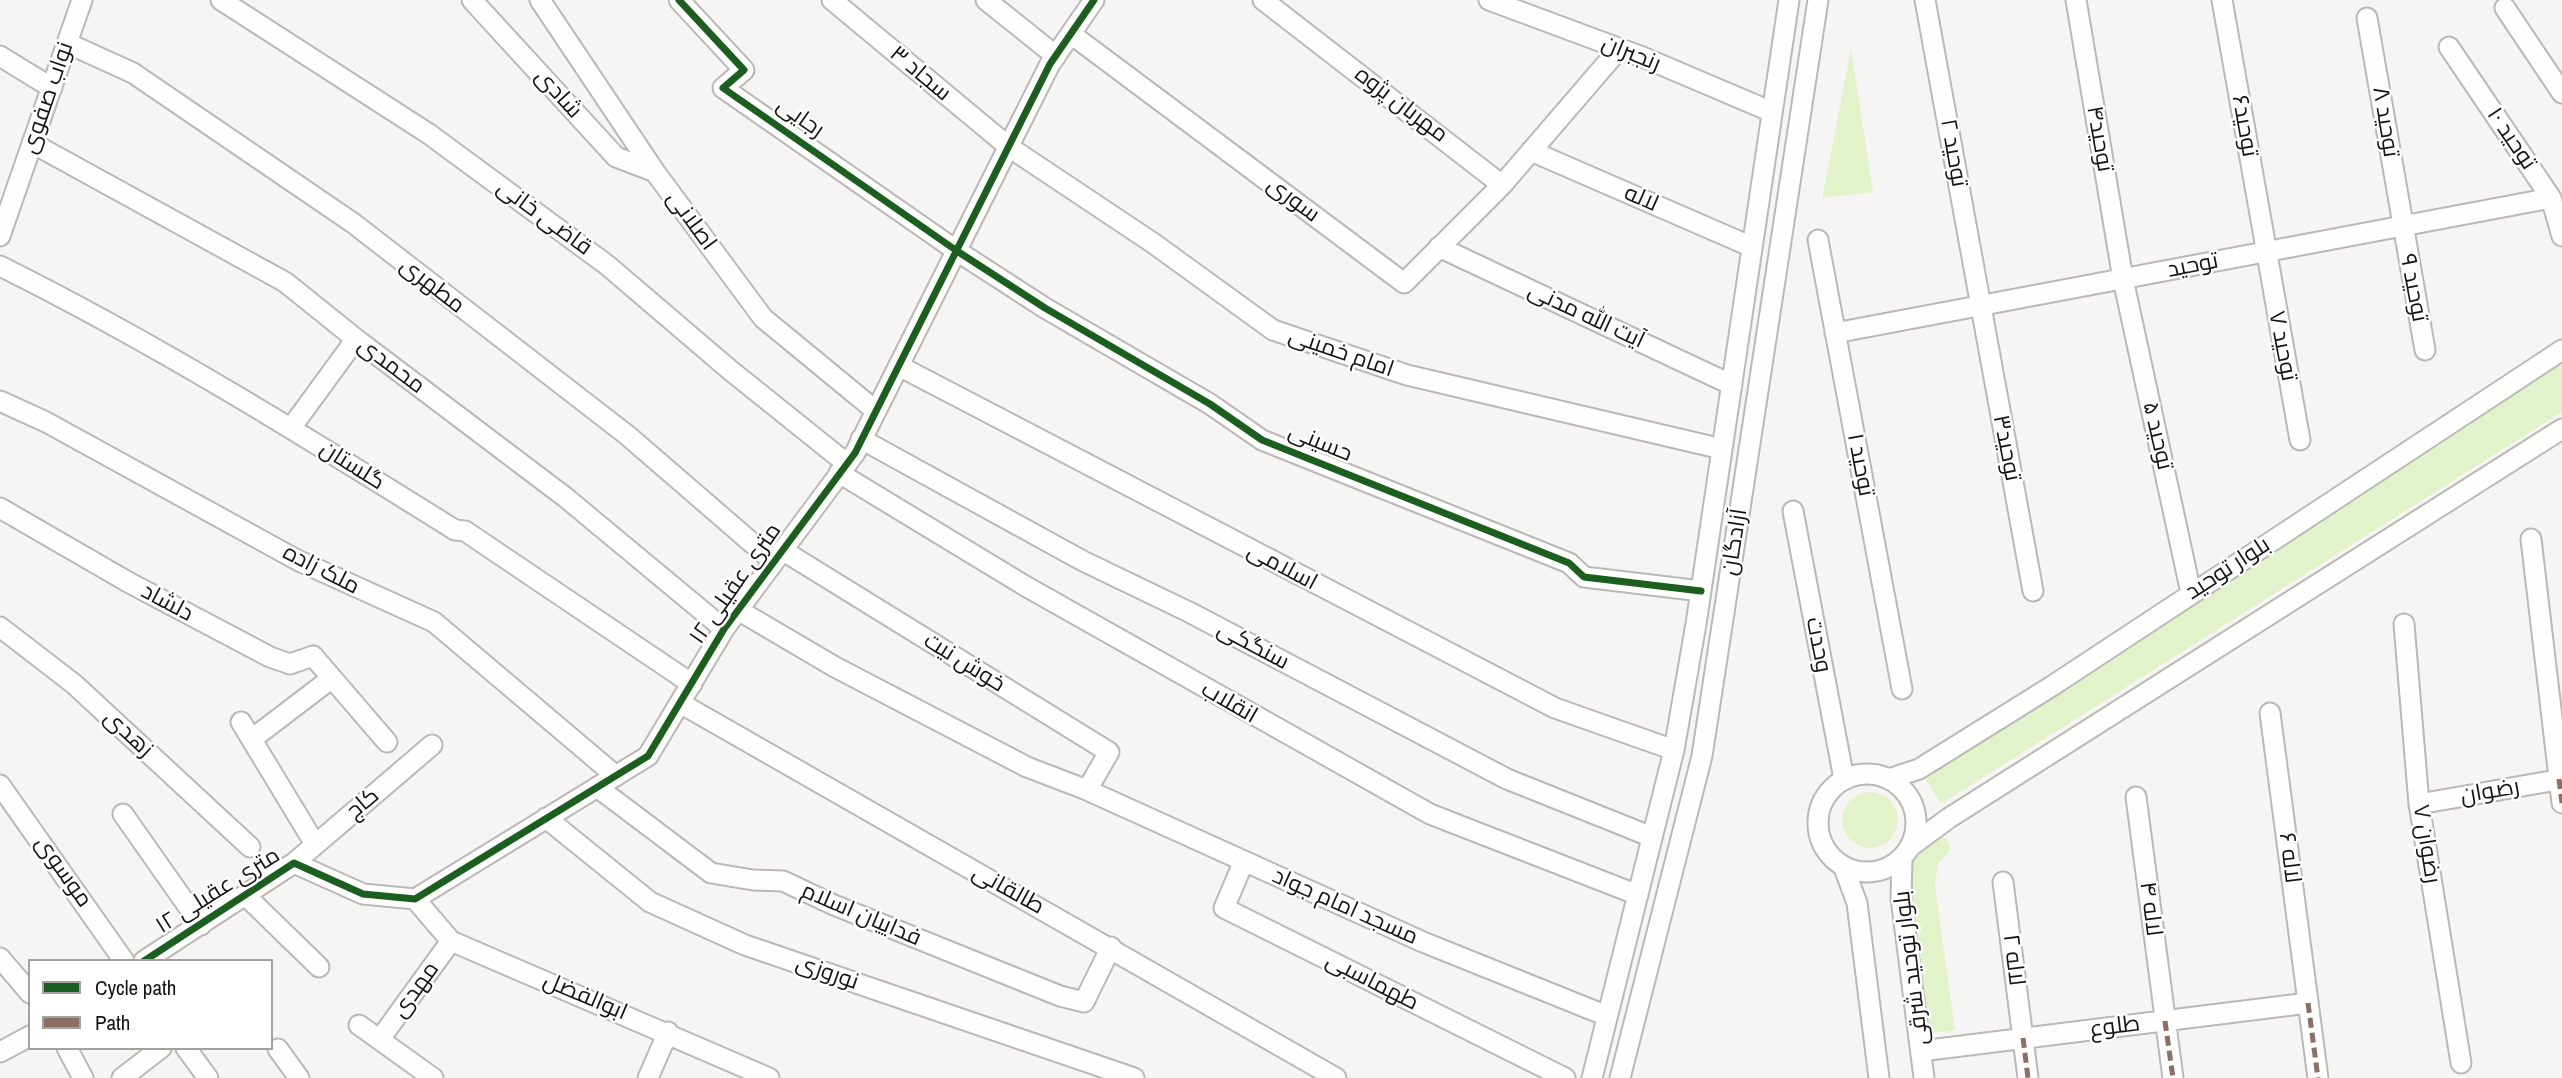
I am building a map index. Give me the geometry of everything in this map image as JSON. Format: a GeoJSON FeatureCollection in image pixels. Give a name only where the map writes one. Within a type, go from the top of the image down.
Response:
{"type":"FeatureCollection","features":[{"type":"Feature","properties":{"kind":"street","name":"نواب صفوی"},"geometry":{"type":"LineString","coordinates":[[0,236],[7,192],[32,143],[82,0]]}},
{"type":"Feature","properties":{"kind":"street","name":"قاضی خانی"},"geometry":{"type":"LineString","coordinates":[[221,0],[429,134],[607,265],[843,468]]}},
{"type":"Feature","properties":{"kind":"street","name":"شادی"},"geometry":{"type":"LineString","coordinates":[[472,0],[616,157],[655,172]]}},
{"type":"Feature","properties":{"kind":"street","name":"اصلانی"},"geometry":{"type":"LineString","coordinates":[[540,0],[655,172],[763,318],[876,411]]}},
{"type":"Feature","properties":{"kind":"street","name":"رجایی"},"geometry":{"type":"LineString","coordinates":[[679,0],[744,70],[723,88],[957,251]]}},
{"type":"Feature","properties":{"kind":"street","name":"سجاد ۳"},"geometry":{"type":"LineString","coordinates":[[832,0],[1009,147]]}},
{"type":"Feature","properties":{"kind":"street"},"geometry":{"type":"LineString","coordinates":[[986,0],[1056,55]]}},
{"type":"Feature","properties":{"kind":"street","name":"۱۲ متری عقیلی"},"geometry":{"type":"LineString","coordinates":[[147,959],[294,863],[363,894],[415,899],[648,755],[724,629],[843,468],[861,439],[1056,55],[1094,0]]}},
{"type":"Feature","properties":{"kind":"street","name":"مهربان پژوه"},"geometry":{"type":"LineString","coordinates":[[1263,0],[1502,185]]}},
{"type":"Feature","properties":{"kind":"street","name":"رنجبران"},"geometry":{"type":"LineString","coordinates":[[1489,0],[1619,49],[1772,112]]}},
{"type":"Feature","properties":{"kind":"street","name":"آزادگان"},"geometry":{"type":"LineString","coordinates":[[1592,1078],[1674,750],[1696,624],[1789,0]]}},
{"type":"Feature","properties":{"kind":"street","name":"آزادگان"},"geometry":{"type":"LineString","coordinates":[[1620,1078],[1702,756],[1818,0]]}},
{"type":"Feature","properties":{"kind":"street","name":"توحید ۲"},"geometry":{"type":"LineString","coordinates":[[1925,0],[1980,306]]}},
{"type":"Feature","properties":{"kind":"street","name":"توحید۴"},"geometry":{"type":"LineString","coordinates":[[2076,0],[2123,279]]}},
{"type":"Feature","properties":{"kind":"street","name":"توحید۶"},"geometry":{"type":"LineString","coordinates":[[2222,0],[2265,252]]}},
{"type":"Feature","properties":{"kind":"street"},"geometry":{"type":"LineString","coordinates":[[2504,8],[2562,93]]}},
{"type":"Feature","properties":{"kind":"street","name":"توحید ۸"},"geometry":{"type":"LineString","coordinates":[[2367,18],[2402,226]]}},
{"type":"Feature","properties":{"kind":"street","name":"سوری"},"geometry":{"type":"LineString","coordinates":[[1071,34],[1404,283],[1502,185]]}},
{"type":"Feature","properties":{"kind":"street","name":"مطهری"},"geometry":{"type":"LineString","coordinates":[[67,43],[133,73],[353,223],[627,435],[778,556]]}},
{"type":"Feature","properties":{"kind":"street","name":"توحید ۱۰"},"geometry":{"type":"LineString","coordinates":[[2449,47],[2551,198],[2562,236]]}},
{"type":"Feature","properties":{"kind":"street"},"geometry":{"type":"LineString","coordinates":[[1502,185],[1619,49]]}},
{"type":"Feature","properties":{"kind":"street"},"geometry":{"type":"LineString","coordinates":[[0,56],[52,88]]}},
{"type":"Feature","properties":{"kind":"street","name":"محمدی"},"geometry":{"type":"LineString","coordinates":[[32,143],[285,282],[565,497],[724,629]]}},
{"type":"Feature","properties":{"kind":"street","name":"امام خمینی"},"geometry":{"type":"LineString","coordinates":[[1009,147],[1153,243],[1273,330],[1407,375],[1722,449]]}},
{"type":"Feature","properties":{"kind":"street","name":"لاله"},"geometry":{"type":"LineString","coordinates":[[1531,151],[1752,247]]}},
{"type":"Feature","properties":{"kind":"street","name":"توحید"},"geometry":{"type":"LineString","coordinates":[[1835,333],[2551,198]]}},
{"type":"Feature","properties":{"kind":"street","name":"توحید ۹"},"geometry":{"type":"LineString","coordinates":[[2402,226],[2425,350]]}},
{"type":"Feature","properties":{"kind":"street","name":"توحید ۱"},"geometry":{"type":"LineString","coordinates":[[1818,240],[1902,689]]}},
{"type":"Feature","properties":{"kind":"street","name":"آیت الله مدنی"},"geometry":{"type":"LineString","coordinates":[[1439,247],[1732,385]]}},
{"type":"Feature","properties":{"kind":"street","name":"حسینی"},"geometry":{"type":"LineString","coordinates":[[957,251],[1045,308],[1210,404],[1262,440],[1569,563],[1584,577],[1701,591]]}},
{"type":"Feature","properties":{"kind":"street","name":"توحید ۷"},"geometry":{"type":"LineString","coordinates":[[2265,252],[2300,440]]}},
{"type":"Feature","properties":{"kind":"street","name":"گلستان"},"geometry":{"type":"LineString","coordinates":[[0,266],[97,314],[291,428],[455,530],[466,531],[692,684]]}},
{"type":"Feature","properties":{"kind":"street","name":"توحید ۵"},"geometry":{"type":"LineString","coordinates":[[2123,279],[2191,593]]}},
{"type":"Feature","properties":{"kind":"street","name":"توحید۳"},"geometry":{"type":"LineString","coordinates":[[1980,306],[2033,591]]}},
{"type":"Feature","properties":{"kind":"street"},"geometry":{"type":"LineString","coordinates":[[291,428],[356,339]]}},
{"type":"Feature","properties":{"kind":"street","name":"بلوار توحید"},"geometry":{"type":"LineString","coordinates":[[1889,779],[1919,769],[2562,350]]}},
{"type":"Feature","properties":{"kind":"street","name":"اسلامی"},"geometry":{"type":"LineString","coordinates":[[899,366],[1555,708],[1674,750]]}},
{"type":"Feature","properties":{"kind":"street","name":"ملک زاده"},"geometry":{"type":"LineString","coordinates":[[0,401],[46,422],[299,561],[433,622],[616,776]]}},
{"type":"Feature","properties":{"kind":"street"},"geometry":{"type":"LineString","coordinates":[[1906,852],[1916,815],[1911,800],[1889,779],[1874,774],[1844,779],[1822,801],[1818,831],[1827,853],[1844,868],[1859,873],[1875,872],[1889,867],[1949,818],[2562,429]]}},
{"type":"Feature","properties":{"kind":"street","name":"سنگکی"},"geometry":{"type":"LineString","coordinates":[[861,439],[1083,561],[1189,612],[1507,779],[1652,838]]}},
{"type":"Feature","properties":{"kind":"street","name":"انقلاب"},"geometry":{"type":"LineString","coordinates":[[843,468],[1027,587],[1430,814],[1638,895]]}},
{"type":"Feature","properties":{"kind":"street","name":"دلشاد"},"geometry":{"type":"LineString","coordinates":[[0,508],[128,582],[270,657],[290,664],[313,656],[387,742]]}},
{"type":"Feature","properties":{"kind":"street","name":"وحدت"},"geometry":{"type":"LineString","coordinates":[[1793,511],[1844,779]]}},
{"type":"Feature","properties":{"kind":"street"},"geometry":{"type":"LineString","coordinates":[[2531,539],[2562,803]]}},
{"type":"Feature","properties":{"kind":"street","name":"خوش نیت"},"geometry":{"type":"LineString","coordinates":[[778,556],[1109,752],[1087,790]]}},
{"type":"Feature","properties":{"kind":"street","name":"مسجد امام جواد"},"geometry":{"type":"LineString","coordinates":[[738,610],[835,667],[1015,761],[1087,790],[1423,942],[1608,1016]]}},
{"type":"Feature","properties":{"kind":"street"},"geometry":{"type":"LineString","coordinates":[[1696,624],[1722,629]]}},
{"type":"Feature","properties":{"kind":"street","name":"رضوان ۷"},"geometry":{"type":"LineString","coordinates":[[2404,624],[2419,804],[2461,1063]]}},
{"type":"Feature","properties":{"kind":"street","name":"زهدی"},"geometry":{"type":"LineString","coordinates":[[0,627],[74,684],[250,847]]}},
{"type":"Feature","properties":{"kind":"street"},"geometry":{"type":"LineString","coordinates":[[252,739],[332,678]]}},
{"type":"Feature","properties":{"kind":"street","name":"طالقانی"},"geometry":{"type":"LineString","coordinates":[[680,703],[1336,1078]]}},
{"type":"Feature","properties":{"kind":"street","name":"لاله ۶"},"geometry":{"type":"LineString","coordinates":[[2270,713],[2318,1078]]}},
{"type":"Feature","properties":{"kind":"street"},"geometry":{"type":"LineString","coordinates":[[241,722],[316,844]]}},
{"type":"Feature","properties":{"kind":"street","name":"کاج"},"geometry":{"type":"LineString","coordinates":[[294,863],[432,745]]}},
{"type":"Feature","properties":{"kind":"street","name":"رضوان"},"geometry":{"type":"LineString","coordinates":[[2419,804],[2560,779]]}},
{"type":"Feature","properties":{"kind":"street","name":"موسوی"},"geometry":{"type":"LineString","coordinates":[[0,785],[123,959]]}},
{"type":"Feature","properties":{"kind":"street","name":"فداییان اسلام"},"geometry":{"type":"LineString","coordinates":[[597,787],[711,873],[753,880],[783,881],[834,905],[1060,996],[1084,1002],[1111,947]]}},
{"type":"Feature","properties":{"kind":"street","name":"لاله ۴"},"geometry":{"type":"LineString","coordinates":[[2136,797],[2173,1078]]}},
{"type":"Feature","properties":{"kind":"street"},"geometry":{"type":"LineString","coordinates":[[123,814],[201,925]]}},
{"type":"Feature","properties":{"kind":"street","name":"نوروزی"},"geometry":{"type":"LineString","coordinates":[[547,818],[650,902],[745,945],[1134,1078]]}},
{"type":"Feature","properties":{"kind":"street","name":"بلوار توحید شرقی"},"geometry":{"type":"LineString","coordinates":[[1906,852],[1901,898],[1924,1078]]}},
{"type":"Feature","properties":{"kind":"street","name":"طهماسبی"},"geometry":{"type":"LineString","coordinates":[[1244,861],[1224,908],[1565,1078]]}},
{"type":"Feature","properties":{"kind":"street","name":"بلوار توحید شرقی"},"geometry":{"type":"LineString","coordinates":[[1844,868],[1857,903],[1879,1078]]}},
{"type":"Feature","properties":{"kind":"street","name":"لاله ۲"},"geometry":{"type":"LineString","coordinates":[[2003,883],[2028,1078]]}},
{"type":"Feature","properties":{"kind":"street"},"geometry":{"type":"LineString","coordinates":[[246,896],[319,967]]}},
{"type":"Feature","properties":{"kind":"street","name":"ابوالفضل"},"geometry":{"type":"LineString","coordinates":[[415,899],[451,941],[668,1032],[769,1078]]}},
{"type":"Feature","properties":{"kind":"street","name":"مهدی"},"geometry":{"type":"LineString","coordinates":[[380,1039],[451,941]]}},
{"type":"Feature","properties":{"kind":"street"},"geometry":{"type":"LineString","coordinates":[[0,958],[28,991]]}},
{"type":"Feature","properties":{"kind":"street","name":"طلوع"},"geometry":{"type":"LineString","coordinates":[[1921,1051],[2308,1003]]}},
{"type":"Feature","properties":{"kind":"street"},"geometry":{"type":"LineString","coordinates":[[359,1025],[433,1078]]}},
{"type":"Feature","properties":{"kind":"street"},"geometry":{"type":"LineString","coordinates":[[648,1078],[668,1032]]}},
{"type":"Feature","properties":{"kind":"street"},"geometry":{"type":"LineString","coordinates":[[0,1052],[28,1037]]}},
{"type":"Feature","properties":{"kind":"street"},"geometry":{"type":"LineString","coordinates":[[278,1049],[299,1078]]}},
{"type":"Feature","properties":{"kind":"street"},"geometry":{"type":"LineString","coordinates":[[68,1050],[83,1078]]}},
{"type":"Feature","properties":{"kind":"street"},"geometry":{"type":"LineString","coordinates":[[122,1078],[158,1050]]}},
{"type":"Feature","properties":{"kind":"street"},"geometry":{"type":"LineString","coordinates":[[187,1050],[208,1078]]}},
{"type":"Feature","properties":{"kind":"green space"},"geometry":{"type":"Polygon","coordinates":[[[1851,49],[1873,192],[1822,198],[1851,49]]]}},
{"type":"Feature","properties":{"kind":"green space"},"geometry":{"type":"Polygon","coordinates":[[[2562,363],[2562,412],[1941,804],[1922,774],[2562,363]]]}},
{"type":"Feature","properties":{"kind":"green space"},"geometry":{"type":"Polygon","coordinates":[[[1864,792],[1876,792],[1886,796],[1894,804],[1898,820],[1894,836],[1886,844],[1876,848],[1864,848],[1854,844],[1846,836],[1842,826],[1842,814],[1846,804],[1854,796],[1864,792]]]}},
{"type":"Feature","properties":{"kind":"green space"},"geometry":{"type":"Polygon","coordinates":[[[1937,835],[1947,839],[1951,849],[1938,864],[1935,886],[1955,1030],[1929,1033],[1913,943],[1909,894],[1914,857],[1921,847],[1937,835]]]}},
{"type":"Feature","properties":{"kind":"marked path"},"geometry":{"type":"LineString","coordinates":[[2559,779],[2562,803]]}},
{"type":"Feature","properties":{"kind":"marked path"},"geometry":{"type":"LineString","coordinates":[[2308,1003],[2318,1078]]}},
{"type":"Feature","properties":{"kind":"marked path"},"geometry":{"type":"LineString","coordinates":[[2165,1021],[2173,1078]]}},
{"type":"Feature","properties":{"kind":"marked path"},"geometry":{"type":"LineString","coordinates":[[2023,1038],[2028,1078]]}},
{"type":"Feature","properties":{"kind":"cycle path"},"geometry":{"type":"LineString","coordinates":[[679,0],[744,70],[723,88],[957,251],[1045,308],[1210,404],[1262,440],[1569,563],[1584,577],[1701,591]]}},
{"type":"Feature","properties":{"kind":"cycle path"},"geometry":{"type":"LineString","coordinates":[[147,959],[294,863],[363,894],[415,899],[648,756],[724,629],[855,453],[1050,64],[1094,0]]}}]}
